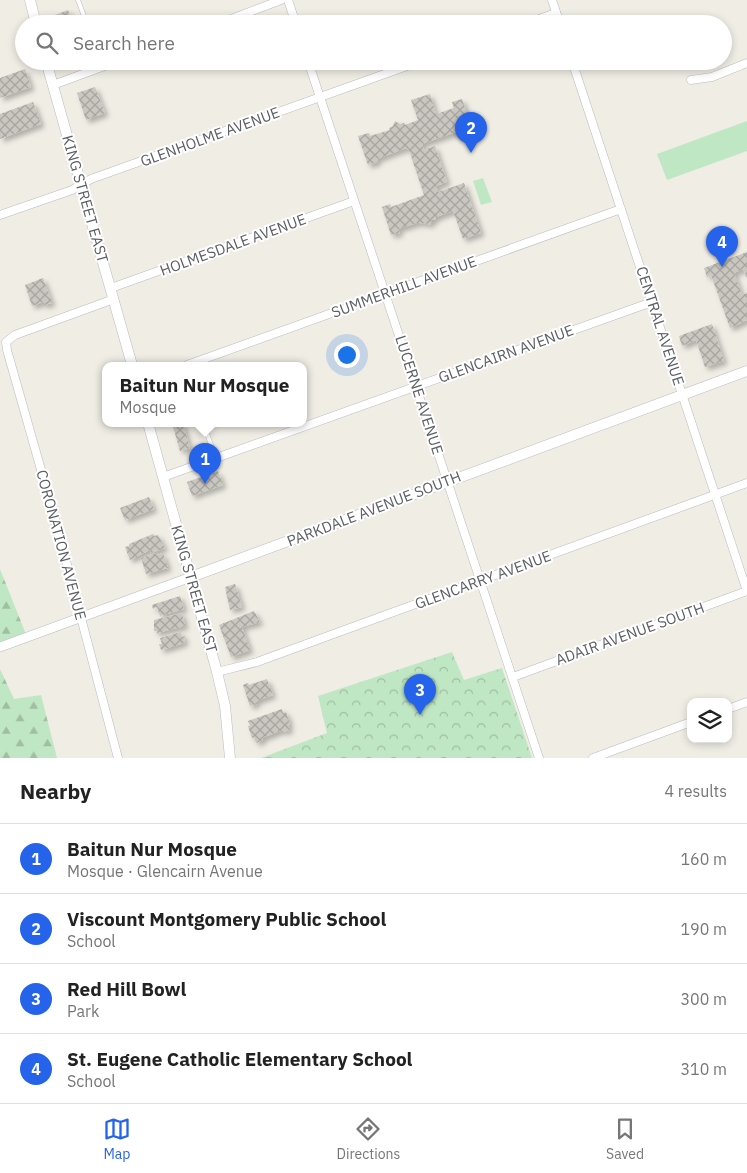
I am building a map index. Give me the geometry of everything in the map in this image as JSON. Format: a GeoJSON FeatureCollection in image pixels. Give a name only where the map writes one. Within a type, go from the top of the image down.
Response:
{"type":"FeatureCollection","features":[{"type":"Feature","properties":{"kind":"main road"},"geometry":{"type":"LineString","coordinates":[[30,0],[34,15]]}},
{"type":"Feature","properties":{"kind":"main road","name":"KING STREET EAST"},"geometry":{"type":"LineString","coordinates":[[49,70],[131,362]]}},
{"type":"Feature","properties":{"kind":"main road","name":"PARKDALE AVENUE SOUTH"},"geometry":{"type":"LineString","coordinates":[[191,577],[747,371]]}},
{"type":"Feature","properties":{"kind":"main road","name":"KING STREET EAST"},"geometry":{"type":"LineString","coordinates":[[149,427],[217,672],[224,706],[230,758]]}},
{"type":"Feature","properties":{"kind":"street"},"geometry":{"type":"LineString","coordinates":[[242,15],[281,0]]}},
{"type":"Feature","properties":{"kind":"street"},"geometry":{"type":"LineString","coordinates":[[288,0],[293,15]]}},
{"type":"Feature","properties":{"kind":"street"},"geometry":{"type":"LineString","coordinates":[[552,0],[557,15]]}},
{"type":"Feature","properties":{"kind":"street"},"geometry":{"type":"LineString","coordinates":[[548,15],[556,12]]}},
{"type":"Feature","properties":{"kind":"street"},"geometry":{"type":"LineString","coordinates":[[732,69],[747,63]]}},
{"type":"Feature","properties":{"kind":"street"},"geometry":{"type":"LineString","coordinates":[[53,85],[88,70]]}},
{"type":"Feature","properties":{"kind":"street","name":"LUCERNE AVENUE"},"geometry":{"type":"LineString","coordinates":[[311,70],[539,758]]}},
{"type":"Feature","properties":{"kind":"street","name":"GLENHOLME AVENUE"},"geometry":{"type":"LineString","coordinates":[[0,215],[72,190],[92,179],[396,70]]}},
{"type":"Feature","properties":{"kind":"street","name":"CENTRAL AVENUE"},"geometry":{"type":"LineString","coordinates":[[575,70],[747,591]]}},
{"type":"Feature","properties":{"kind":"street"},"geometry":{"type":"LineString","coordinates":[[691,80],[712,77],[730,70]]}},
{"type":"Feature","properties":{"kind":"street","name":"HOLMESDALE AVENUE"},"geometry":{"type":"LineString","coordinates":[[15,335],[112,294],[354,201]]}},
{"type":"Feature","properties":{"kind":"street","name":"SUMMERHILL AVENUE"},"geometry":{"type":"LineString","coordinates":[[195,362],[621,209]]}},
{"type":"Feature","properties":{"kind":"street","name":"GLENCAIRN AVENUE"},"geometry":{"type":"LineString","coordinates":[[307,425],[652,302]]}},
{"type":"Feature","properties":{"kind":"street","name":"CORONATION AVENUE"},"geometry":{"type":"LineString","coordinates":[[15,335],[6,342],[7,350],[55,519],[118,758]]}},
{"type":"Feature","properties":{"kind":"street","name":"GLENCAIRN AVENUE"},"geometry":{"type":"LineString","coordinates":[[163,477],[302,427]]}},
{"type":"Feature","properties":{"kind":"street","name":"GLENCARRY AVENUE"},"geometry":{"type":"LineString","coordinates":[[217,672],[257,662],[747,483]]}},
{"type":"Feature","properties":{"kind":"street","name":"PARKDALE AVENUE SOUTH"},"geometry":{"type":"LineString","coordinates":[[0,647],[191,577]]}},
{"type":"Feature","properties":{"kind":"street","name":"ADAIR AVENUE SOUTH"},"geometry":{"type":"LineString","coordinates":[[513,677],[747,591]]}},
{"type":"Feature","properties":{"kind":"street"},"geometry":{"type":"LineString","coordinates":[[732,708],[747,702]]}},
{"type":"Feature","properties":{"kind":"street"},"geometry":{"type":"LineString","coordinates":[[593,758],[687,723]]}},
{"type":"Feature","properties":{"kind":"lane"},"geometry":{"type":"LineString","coordinates":[[78,0],[83,15]]}},
{"type":"Feature","properties":{"kind":"lane"},"geometry":{"type":"LineString","coordinates":[[204,427],[216,458]]}},
{"type":"Feature","properties":{"kind":"green space"},"geometry":{"type":"Polygon","coordinates":[[[747,121],[747,151],[667,180],[657,154],[747,121]]]}},
{"type":"Feature","properties":{"kind":"green space"},"geometry":{"type":"Polygon","coordinates":[[[483,178],[492,202],[481,205],[473,181],[483,178]]]}},
{"type":"Feature","properties":{"kind":"green space"},"geometry":{"type":"Polygon","coordinates":[[[0,569],[27,637],[0,647],[0,569]]]}},
{"type":"Feature","properties":{"kind":"green space"},"geometry":{"type":"Polygon","coordinates":[[[452,652],[464,680],[502,668],[532,758],[261,758],[327,733],[318,696],[452,652]]]}},
{"type":"Feature","properties":{"kind":"green space"},"geometry":{"type":"Polygon","coordinates":[[[0,669],[14,699],[41,695],[57,758],[0,758],[0,669]]]}},
{"type":"Feature","properties":{"kind":"building"},"geometry":{"type":"Polygon","coordinates":[[[68,10],[70,15],[55,15],[68,10]]]}},
{"type":"Feature","properties":{"kind":"building"},"geometry":{"type":"Polygon","coordinates":[[[25,70],[31,87],[0,98],[0,78],[25,70]]]}},
{"type":"Feature","properties":{"kind":"building"},"geometry":{"type":"Polygon","coordinates":[[[95,87],[105,113],[86,120],[77,93],[95,87]]]}},
{"type":"Feature","properties":{"kind":"building"},"geometry":{"type":"Polygon","coordinates":[[[430,94],[436,114],[454,108],[452,102],[462,99],[474,133],[464,136],[462,130],[422,144],[424,150],[435,146],[447,182],[436,186],[438,192],[464,183],[481,233],[463,239],[453,211],[436,217],[430,225],[421,224],[420,222],[398,229],[400,233],[391,235],[382,207],[390,204],[391,207],[424,195],[409,150],[406,148],[377,159],[378,162],[368,165],[358,136],[369,133],[370,136],[390,130],[389,128],[393,126],[395,121],[405,125],[418,120],[411,100],[430,94]]]}},
{"type":"Feature","properties":{"kind":"building"},"geometry":{"type":"Polygon","coordinates":[[[33,102],[41,124],[0,139],[0,114],[33,102]]]}},
{"type":"Feature","properties":{"kind":"building"},"geometry":{"type":"Polygon","coordinates":[[[747,252],[747,278],[743,269],[734,273],[742,295],[747,293],[747,320],[730,328],[711,275],[707,277],[704,268],[747,252]]]}},
{"type":"Feature","properties":{"kind":"building"},"geometry":{"type":"Polygon","coordinates":[[[43,278],[52,303],[44,305],[43,302],[32,306],[25,285],[43,278]]]}},
{"type":"Feature","properties":{"kind":"building"},"geometry":{"type":"Polygon","coordinates":[[[712,324],[724,361],[705,367],[696,340],[682,346],[679,336],[712,324]]]}},
{"type":"Feature","properties":{"kind":"building"},"geometry":{"type":"Polygon","coordinates":[[[173,427],[184,427],[190,448],[180,451],[173,427]]]}},
{"type":"Feature","properties":{"kind":"building"},"geometry":{"type":"Polygon","coordinates":[[[218,471],[223,485],[192,496],[187,482],[218,471]]]}},
{"type":"Feature","properties":{"kind":"building"},"geometry":{"type":"Polygon","coordinates":[[[149,497],[154,509],[125,520],[120,508],[149,497]]]}},
{"type":"Feature","properties":{"kind":"building"},"geometry":{"type":"Polygon","coordinates":[[[153,534],[154,536],[158,535],[165,548],[151,553],[150,550],[130,560],[125,547],[153,534]]]}},
{"type":"Feature","properties":{"kind":"building"},"geometry":{"type":"Polygon","coordinates":[[[156,553],[157,555],[163,553],[168,568],[146,574],[141,558],[156,553]]]}},
{"type":"Feature","properties":{"kind":"building"},"geometry":{"type":"Polygon","coordinates":[[[235,584],[242,607],[230,610],[225,587],[235,584]]]}},
{"type":"Feature","properties":{"kind":"building"},"geometry":{"type":"Polygon","coordinates":[[[180,596],[184,609],[160,616],[157,607],[153,609],[152,605],[180,596]]]}},
{"type":"Feature","properties":{"kind":"building"},"geometry":{"type":"Polygon","coordinates":[[[254,611],[260,622],[242,627],[250,650],[231,657],[219,625],[254,611]]]}},
{"type":"Feature","properties":{"kind":"building"},"geometry":{"type":"Polygon","coordinates":[[[182,613],[185,626],[157,633],[157,631],[154,631],[154,620],[182,613]]]}},
{"type":"Feature","properties":{"kind":"building"},"geometry":{"type":"Polygon","coordinates":[[[181,632],[182,637],[185,636],[184,643],[161,650],[160,638],[181,632]]]}},
{"type":"Feature","properties":{"kind":"building"},"geometry":{"type":"Polygon","coordinates":[[[267,679],[273,695],[256,701],[257,704],[250,706],[243,685],[267,679]]]}},
{"type":"Feature","properties":{"kind":"building"},"geometry":{"type":"Polygon","coordinates":[[[282,709],[283,713],[286,712],[290,730],[283,732],[283,730],[262,738],[263,740],[256,743],[254,737],[252,738],[248,721],[282,709]]]}},
{"type":"Feature","properties":{"kind":"place","name":"Viscount Montgomery Public School"},"geometry":{"type":"Point","coordinates":[471,153]}},
{"type":"Feature","properties":{"kind":"place","name":"St. Eugene Catholic Elementary School"},"geometry":{"type":"Point","coordinates":[722,267]}},
{"type":"Feature","properties":{"kind":"place","name":"Baitun Nur Mosque"},"geometry":{"type":"Point","coordinates":[205,484]}},
{"type":"Feature","properties":{"kind":"place","name":"Red Hill Bowl"},"geometry":{"type":"Point","coordinates":[420,715]}}]}
